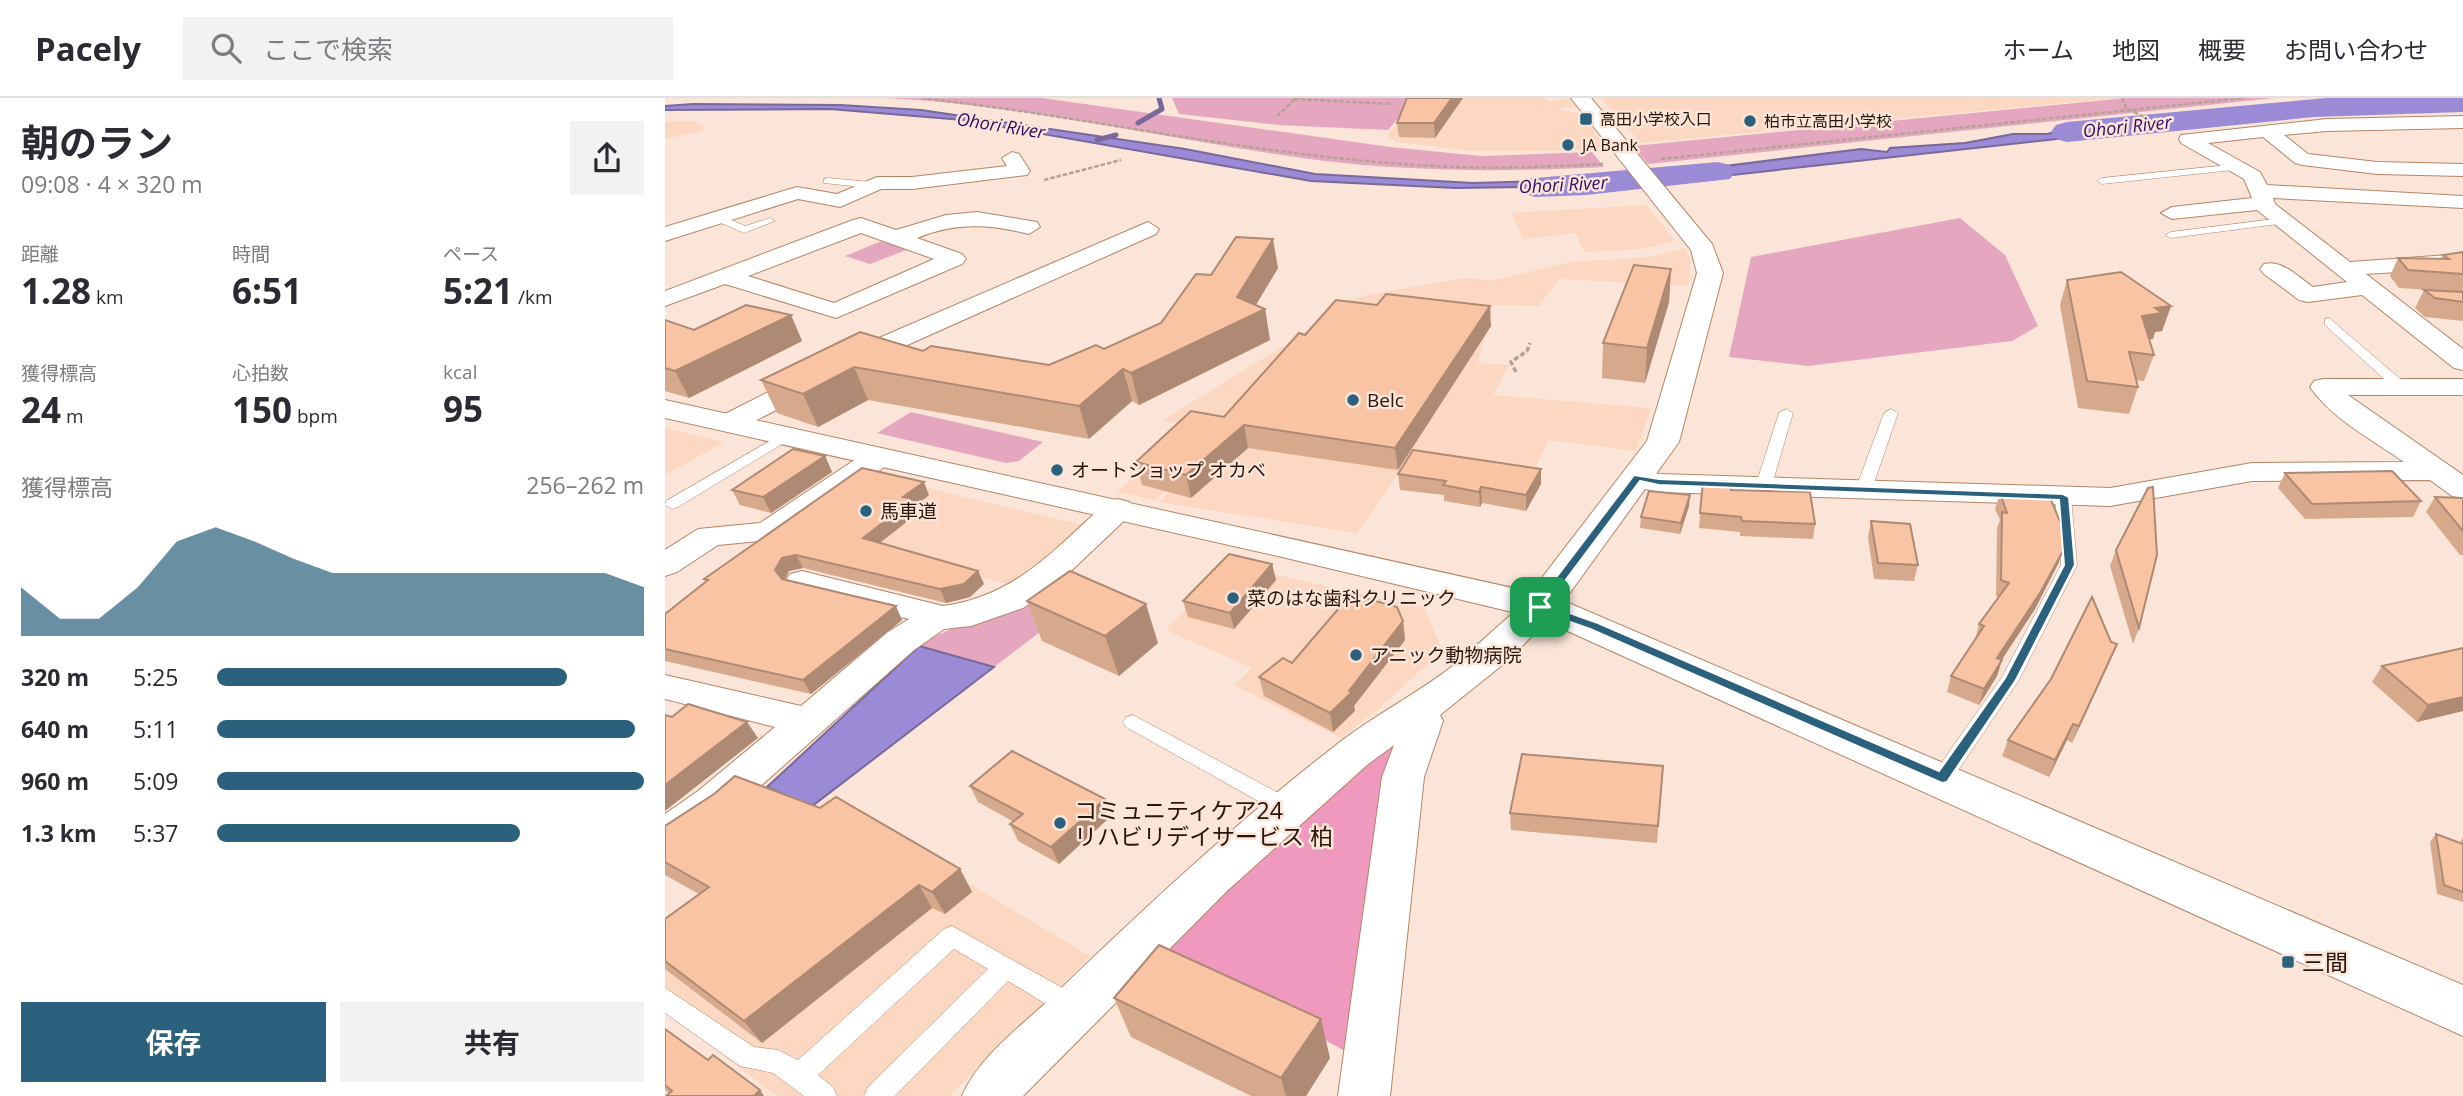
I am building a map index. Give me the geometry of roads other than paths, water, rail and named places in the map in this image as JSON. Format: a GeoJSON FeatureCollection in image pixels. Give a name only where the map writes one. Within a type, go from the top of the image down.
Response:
{"type":"FeatureCollection","features":[{"type":"Feature","properties":{"kind":"street"},"geometry":{"type":"LineString","coordinates":[[988,1096],[1073,1007],[1210,876],[1356,752],[1418,710],[1509,640],[1540,607],[1657,450],[1668,428],[1710,273],[1703,249],[1660,194],[1644,163],[1581,98]]}},
{"type":"Feature","properties":{"kind":"street"},"geometry":{"type":"LineString","coordinates":[[2463,122],[2399,122],[2188,139],[2253,176],[2262,197],[2282,220],[2463,362]]}},
{"type":"Feature","properties":{"kind":"street"},"geometry":{"type":"LineString","coordinates":[[2399,122],[2449,152]]}},
{"type":"Feature","properties":{"kind":"street"},"geometry":{"type":"LineString","coordinates":[[2267,131],[2302,159],[2378,169],[2463,170]]}},
{"type":"Feature","properties":{"kind":"street"},"geometry":{"type":"LineString","coordinates":[[665,234],[797,193],[840,201],[853,197],[871,185],[1016,164]]}},
{"type":"Feature","properties":{"kind":"street"},"geometry":{"type":"LineString","coordinates":[[2171,224],[2262,197],[2463,202]]}},
{"type":"Feature","properties":{"kind":"street"},"geometry":{"type":"LineString","coordinates":[[896,238],[934,222],[954,218],[985,217],[1028,227]]}},
{"type":"Feature","properties":{"kind":"street"},"geometry":{"type":"LineString","coordinates":[[665,299],[861,225],[954,259],[836,311],[726,277]]}},
{"type":"Feature","properties":{"kind":"street"},"geometry":{"type":"LineString","coordinates":[[731,422],[867,353],[1148,229]]}},
{"type":"Feature","properties":{"kind":"street"},"geometry":{"type":"LineString","coordinates":[[2346,270],[2414,262],[2463,261]]}},
{"type":"Feature","properties":{"kind":"street"},"geometry":{"type":"LineString","coordinates":[[2272,269],[2308,295],[2374,293],[2421,297]]}},
{"type":"Feature","properties":{"kind":"street"},"geometry":{"type":"LineString","coordinates":[[2463,387],[2324,387],[2341,404],[2463,489]]}},
{"type":"Feature","properties":{"kind":"street"},"geometry":{"type":"LineString","coordinates":[[666,410],[731,422],[1118,509],[1540,607],[1594,626],[1942,778],[2463,1011]]}},
{"type":"Feature","properties":{"kind":"street"},"geometry":{"type":"LineString","coordinates":[[665,565],[711,536],[768,532],[879,457]]}},
{"type":"Feature","properties":{"kind":"street"},"geometry":{"type":"LineString","coordinates":[[1637,478],[1659,482],[2063,497],[2139,494],[2252,472],[2435,471]]}},
{"type":"Feature","properties":{"kind":"street"},"geometry":{"type":"LineString","coordinates":[[665,837],[713,803],[901,641],[934,619],[971,614],[1011,600],[1038,583],[1118,509]]}},
{"type":"Feature","properties":{"kind":"street"},"geometry":{"type":"LineString","coordinates":[[802,582],[929,612],[934,619]]}},
{"type":"Feature","properties":{"kind":"street"},"geometry":{"type":"LineString","coordinates":[[668,687],[810,722]]}},
{"type":"Feature","properties":{"kind":"street"},"geometry":{"type":"LineString","coordinates":[[1364,1096],[1403,777],[1423,721],[1418,710]]}},
{"type":"Feature","properties":{"kind":"lane"},"geometry":{"type":"LineString","coordinates":[[2102,181],[2238,167]]}},
{"type":"Feature","properties":{"kind":"lane"},"geometry":{"type":"LineString","coordinates":[[828,181],[871,185]]}},
{"type":"Feature","properties":{"kind":"lane"},"geometry":{"type":"LineString","coordinates":[[718,218],[744,230],[770,221]]}},
{"type":"Feature","properties":{"kind":"lane"},"geometry":{"type":"LineString","coordinates":[[2171,224],[2282,220]]}},
{"type":"Feature","properties":{"kind":"lane"},"geometry":{"type":"LineString","coordinates":[[2329,322],[2400,386]]}},
{"type":"Feature","properties":{"kind":"lane"},"geometry":{"type":"LineString","coordinates":[[1767,486],[1766,478],[1786,413]]}},
{"type":"Feature","properties":{"kind":"lane"},"geometry":{"type":"LineString","coordinates":[[1869,489],[1867,480],[1891,413]]}},
{"type":"Feature","properties":{"kind":"lane"},"geometry":{"type":"LineString","coordinates":[[672,504],[787,435]]}},
{"type":"Feature","properties":{"kind":"lane"},"geometry":{"type":"LineString","coordinates":[[1942,778],[2010,680],[2069,565],[2063,497]]}},
{"type":"Feature","properties":{"kind":"lane"},"geometry":{"type":"LineString","coordinates":[[1133,722],[1290,809]]}},
{"type":"Feature","properties":{"kind":"lane"},"geometry":{"type":"LineString","coordinates":[[799,1076],[952,936],[1073,1007]]}},
{"type":"Feature","properties":{"kind":"lane"},"geometry":{"type":"LineString","coordinates":[[877,1096],[1005,968]]}},
{"type":"Feature","properties":{"kind":"lane"},"geometry":{"type":"LineString","coordinates":[[665,999],[749,1058],[778,1062],[824,1096]]}},
{"type":"Feature","properties":{"kind":"water"},"geometry":{"type":"Polygon","coordinates":[[[2463,102],[2463,107],[2364,108],[2171,125],[2161,120],[2369,103],[2463,102]]]}},
{"type":"Feature","properties":{"kind":"water"},"geometry":{"type":"Polygon","coordinates":[[[840,105],[921,110],[1185,149],[1315,174],[1473,183],[1613,179],[1617,186],[1455,188],[1311,181],[963,120],[830,109],[665,110],[665,106],[840,105]]]}},
{"type":"Feature","properties":{"kind":"water"},"geometry":{"type":"Polygon","coordinates":[[[2143,121],[2157,128],[1659,183],[1653,175],[1861,149],[1887,152],[1890,148],[1965,143],[2013,134],[2047,134],[2071,128],[2143,121]]]}},
{"type":"Feature","properties":{"kind":"water"},"geometry":{"type":"Polygon","coordinates":[[[919,646],[994,667],[811,807],[767,787],[919,646]]]}},
{"type":"Feature","properties":{"kind":"waterway"},"geometry":{"type":"LineString","coordinates":[[1138,123],[1162,109],[1159,98]]}},
{"type":"Feature","properties":{"kind":"waterway","name":"Ohori River"},"geometry":{"type":"LineString","coordinates":[[2067,132],[2314,108],[2463,103]]}},
{"type":"Feature","properties":{"kind":"waterway"},"geometry":{"type":"LineString","coordinates":[[1097,140],[1116,135]]}},
{"type":"Feature","properties":{"kind":"waterway","name":"Ohori River"},"geometry":{"type":"LineString","coordinates":[[1535,186],[1586,185],[1718,172]]}},
{"type":"Feature","properties":{"kind":"place","name":"高田小学校入口"},"geometry":{"type":"Point","coordinates":[1586,119]}},
{"type":"Feature","properties":{"kind":"place","name":"柏市立高田小学校"},"geometry":{"type":"Point","coordinates":[1750,121]}},
{"type":"Feature","properties":{"kind":"place","name":"JA Bank"},"geometry":{"type":"Point","coordinates":[1568,145]}},
{"type":"Feature","properties":{"kind":"place","name":"Belc"},"geometry":{"type":"Point","coordinates":[1353,400]}},
{"type":"Feature","properties":{"kind":"place","name":"オートショップ オカベ"},"geometry":{"type":"Point","coordinates":[1057,470]}},
{"type":"Feature","properties":{"kind":"place","name":"馬車道"},"geometry":{"type":"Point","coordinates":[866,511]}},
{"type":"Feature","properties":{"kind":"place","name":"菜のはな歯科クリニック"},"geometry":{"type":"Point","coordinates":[1233,598]}},
{"type":"Feature","properties":{"kind":"place","name":"アニック動物病院"},"geometry":{"type":"Point","coordinates":[1356,655]}},
{"type":"Feature","properties":{"kind":"place","name":"コミュニティケア24 リハビリデイサービス 柏"},"geometry":{"type":"Point","coordinates":[1060,823]}},
{"type":"Feature","properties":{"kind":"place","name":"三間"},"geometry":{"type":"Point","coordinates":[2288,962]}}]}
